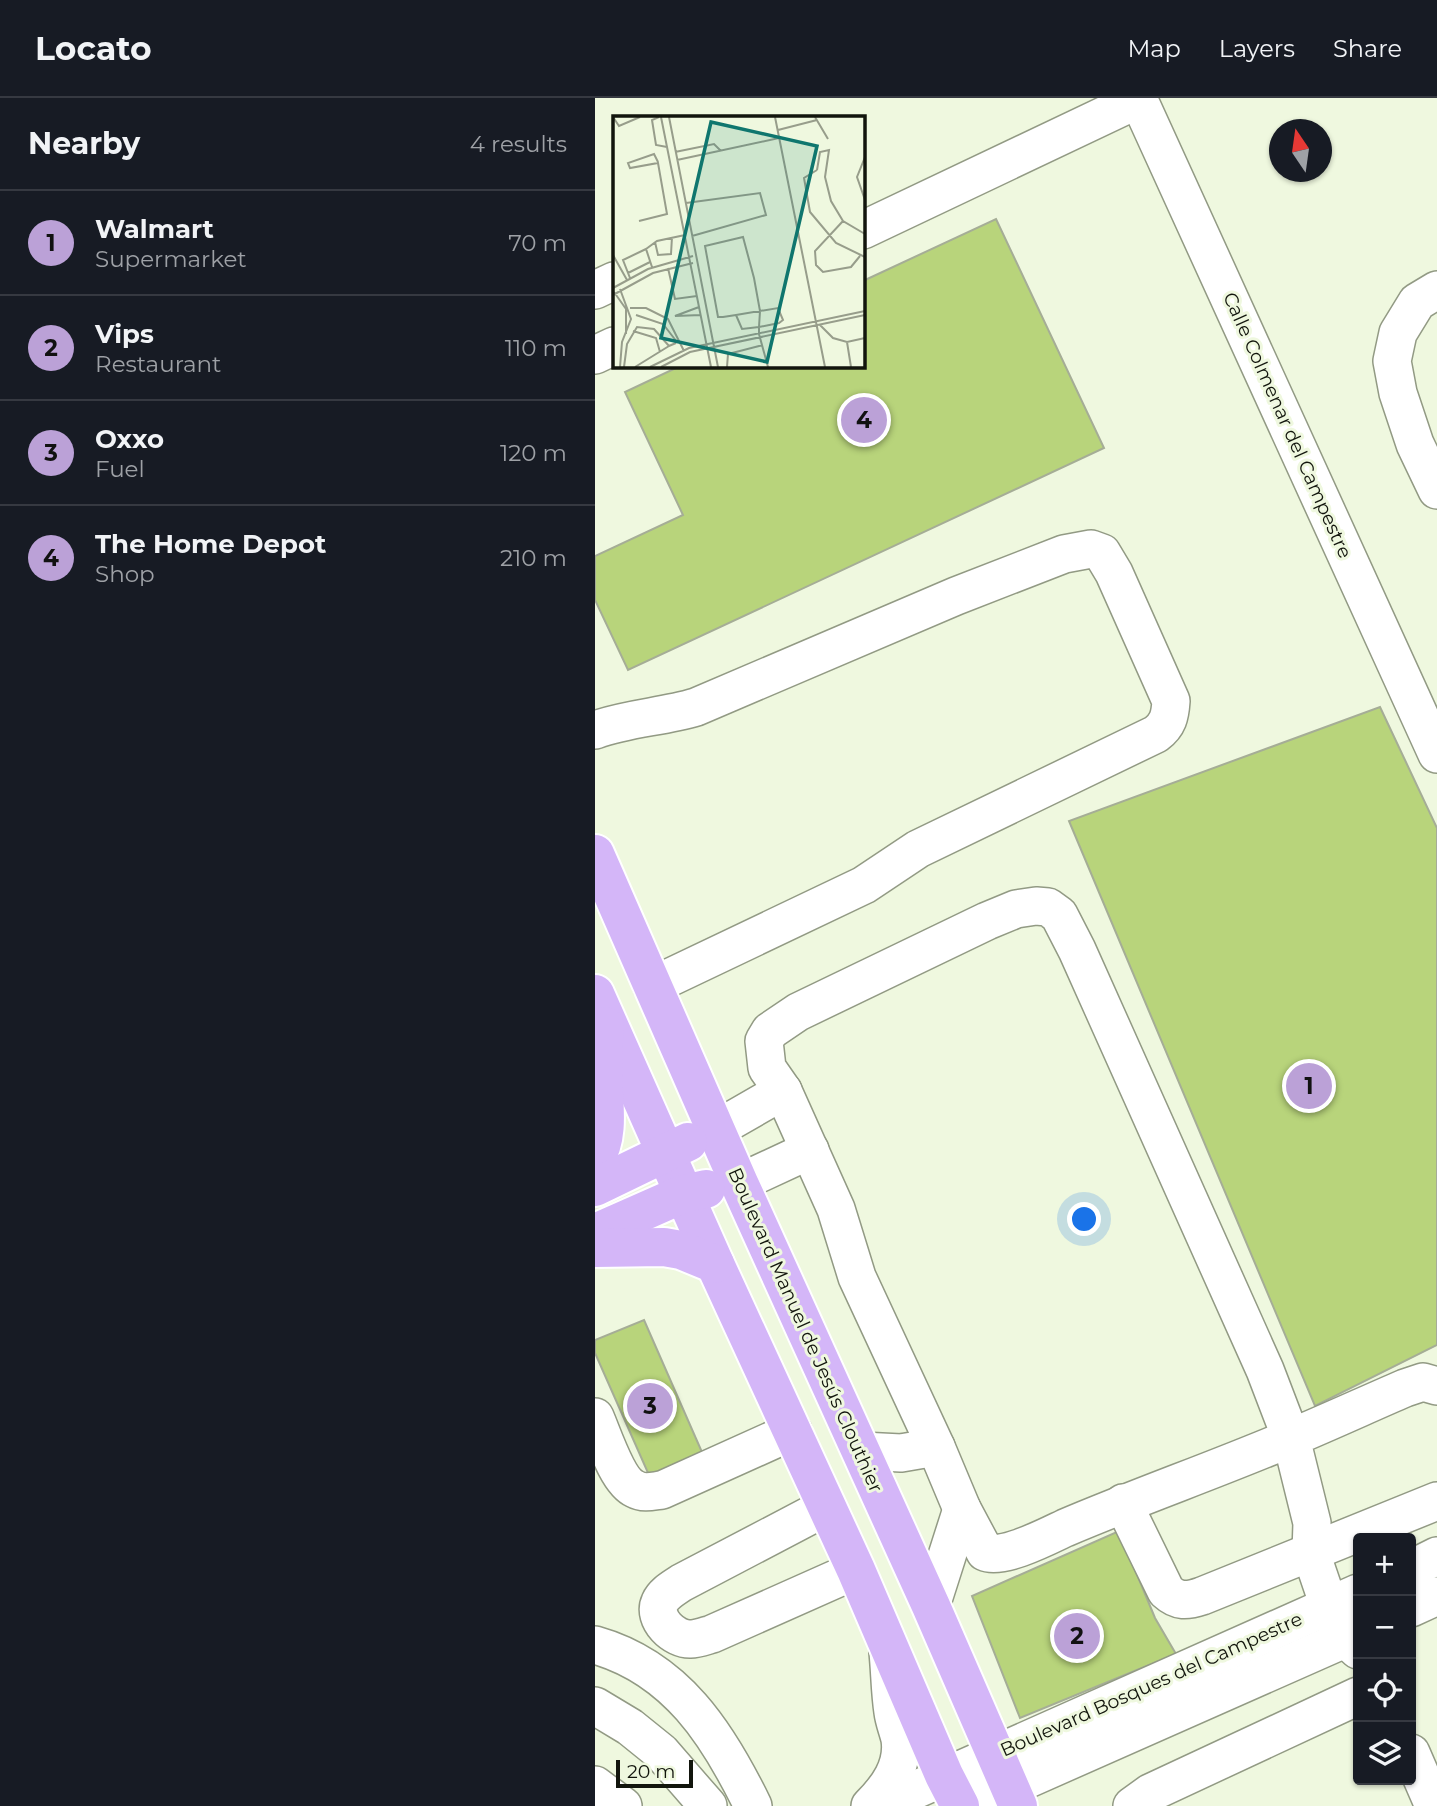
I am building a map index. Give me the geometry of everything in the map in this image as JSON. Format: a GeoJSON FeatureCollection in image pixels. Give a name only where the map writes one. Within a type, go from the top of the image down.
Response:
{"type":"FeatureCollection","features":[{"type":"Feature","properties":{"kind":"main road","name":"Boulevard Manuel de Jesús Clouthier"},"geometry":{"type":"LineString","coordinates":[[595,855],[715,1130],[862,1451],[1008,1782]]}},
{"type":"Feature","properties":{"kind":"main road"},"geometry":{"type":"LineString","coordinates":[[600,1005],[683,1194],[856,1570],[955,1796]]}},
{"type":"Feature","properties":{"kind":"main road"},"geometry":{"type":"LineString","coordinates":[[595,1160],[601,1150],[605,1127],[600,1005]]}},
{"type":"Feature","properties":{"kind":"main road"},"geometry":{"type":"LineString","coordinates":[[595,1187],[715,1130]]}},
{"type":"Feature","properties":{"kind":"main road"},"geometry":{"type":"LineString","coordinates":[[595,1233],[683,1194],[739,1183]]}},
{"type":"Feature","properties":{"kind":"main road"},"geometry":{"type":"LineString","coordinates":[[595,1248],[664,1247],[681,1250],[715,1264]]}},
{"type":"Feature","properties":{"kind":"street"},"geometry":{"type":"LineString","coordinates":[[865,229],[1139,99]]}},
{"type":"Feature","properties":{"kind":"street","name":"Calle Colmenar del Campestre"},"geometry":{"type":"LineString","coordinates":[[1139,99],[1437,754]]}},
{"type":"Feature","properties":{"kind":"street"},"geometry":{"type":"LineString","coordinates":[[595,290],[613,281]]}},
{"type":"Feature","properties":{"kind":"street"},"geometry":{"type":"LineString","coordinates":[[1437,289],[1417,302],[1398,333],[1392,361],[1398,393],[1415,444],[1437,490]]}},
{"type":"Feature","properties":{"kind":"street"},"geometry":{"type":"LineString","coordinates":[[595,355],[613,346]]}},
{"type":"Feature","properties":{"kind":"street"},"geometry":{"type":"LineString","coordinates":[[595,730],[633,719],[670,715],[697,707],[956,596],[1064,554],[1091,550],[1102,554],[1114,573],[1171,701],[1170,715],[1165,727],[1156,734],[918,849],[864,885],[652,986]]}},
{"type":"Feature","properties":{"kind":"street"},"geometry":{"type":"LineString","coordinates":[[1351,1619],[1317,1540],[1291,1438],[1265,1370],[1188,1194],[1059,915],[1048,907],[1036,906],[1016,909],[987,921],[782,1021],[770,1031],[764,1041],[767,1068],[783,1091],[810,1150],[835,1209],[857,1277],[962,1509],[981,1547],[991,1555],[1024,1546],[1123,1503],[1291,1438],[1405,1388],[1423,1382],[1437,1386]]}},
{"type":"Feature","properties":{"kind":"street"},"geometry":{"type":"LineString","coordinates":[[715,1130],[783,1091]]}},
{"type":"Feature","properties":{"kind":"street"},"geometry":{"type":"LineString","coordinates":[[739,1183],[810,1150]]}},
{"type":"Feature","properties":{"kind":"street"},"geometry":{"type":"LineString","coordinates":[[595,1417],[627,1484],[646,1492],[662,1490],[793,1431]]}},
{"type":"Feature","properties":{"kind":"street"},"geometry":{"type":"LineString","coordinates":[[862,1451],[901,1453],[936,1447]]}},
{"type":"Feature","properties":{"kind":"street"},"geometry":{"type":"LineString","coordinates":[[1123,1503],[1166,1591],[1179,1600],[1190,1600],[1317,1540],[1437,1501]]}},
{"type":"Feature","properties":{"kind":"street"},"geometry":{"type":"LineString","coordinates":[[827,1507],[681,1583],[660,1602],[662,1622],[670,1632],[691,1640],[712,1634],[856,1570]]}},
{"type":"Feature","properties":{"kind":"street"},"geometry":{"type":"LineString","coordinates":[[931,1606],[962,1509]]}},
{"type":"Feature","properties":{"kind":"street"},"geometry":{"type":"LineString","coordinates":[[1416,1566],[1437,1556]]}},
{"type":"Feature","properties":{"kind":"street"},"geometry":{"type":"LineString","coordinates":[[1416,1606],[1437,1596]]}},
{"type":"Feature","properties":{"kind":"street","name":"Boulevard Bosques del Campestre"},"geometry":{"type":"LineString","coordinates":[[879,1806],[955,1796],[1008,1782],[1351,1619]]}},
{"type":"Feature","properties":{"kind":"street"},"geometry":{"type":"LineString","coordinates":[[870,1806],[893,1778],[900,1756],[887,1644]]}},
{"type":"Feature","properties":{"kind":"street"},"geometry":{"type":"LineString","coordinates":[[595,1645],[617,1651],[664,1678],[694,1709],[722,1748],[748,1804]]}},
{"type":"Feature","properties":{"kind":"street"},"geometry":{"type":"LineString","coordinates":[[1132,1806],[1150,1793],[1353,1698]]}},
{"type":"Feature","properties":{"kind":"street"},"geometry":{"type":"LineString","coordinates":[[595,1706],[630,1727],[661,1752],[708,1806]]}},
{"type":"Feature","properties":{"kind":"street"},"geometry":{"type":"LineString","coordinates":[[1416,1765],[1434,1806]]}},
{"type":"Feature","properties":{"kind":"street"},"geometry":{"type":"LineString","coordinates":[[595,1785],[623,1806]]}},
{"type":"Feature","properties":{"kind":"building"},"geometry":{"type":"Polygon","coordinates":[[[996,219],[1104,448],[628,670],[595,600],[595,556],[683,515],[625,392],[676,368],[865,368],[865,280],[996,219]]]}},
{"type":"Feature","properties":{"kind":"building"},"geometry":{"type":"Polygon","coordinates":[[[1380,707],[1437,828],[1437,1345],[1315,1406],[1069,821],[1380,707]]]}},
{"type":"Feature","properties":{"kind":"building"},"geometry":{"type":"Polygon","coordinates":[[[644,1320],[705,1459],[652,1482],[595,1353],[595,1340],[644,1320]]]}},
{"type":"Feature","properties":{"kind":"building"},"geometry":{"type":"Polygon","coordinates":[[[1119,1531],[1155,1618],[1176,1654],[1020,1718],[972,1596],[1119,1531]]]}},
{"type":"Feature","properties":{"kind":"place","name":"The Home Depot"},"geometry":{"type":"Point","coordinates":[864,420]}},
{"type":"Feature","properties":{"kind":"place","name":"Walmart"},"geometry":{"type":"Point","coordinates":[1309,1086]}},
{"type":"Feature","properties":{"kind":"place","name":"Oxxo"},"geometry":{"type":"Point","coordinates":[650,1406]}},
{"type":"Feature","properties":{"kind":"place","name":"Vips"},"geometry":{"type":"Point","coordinates":[1077,1636]}}]}
